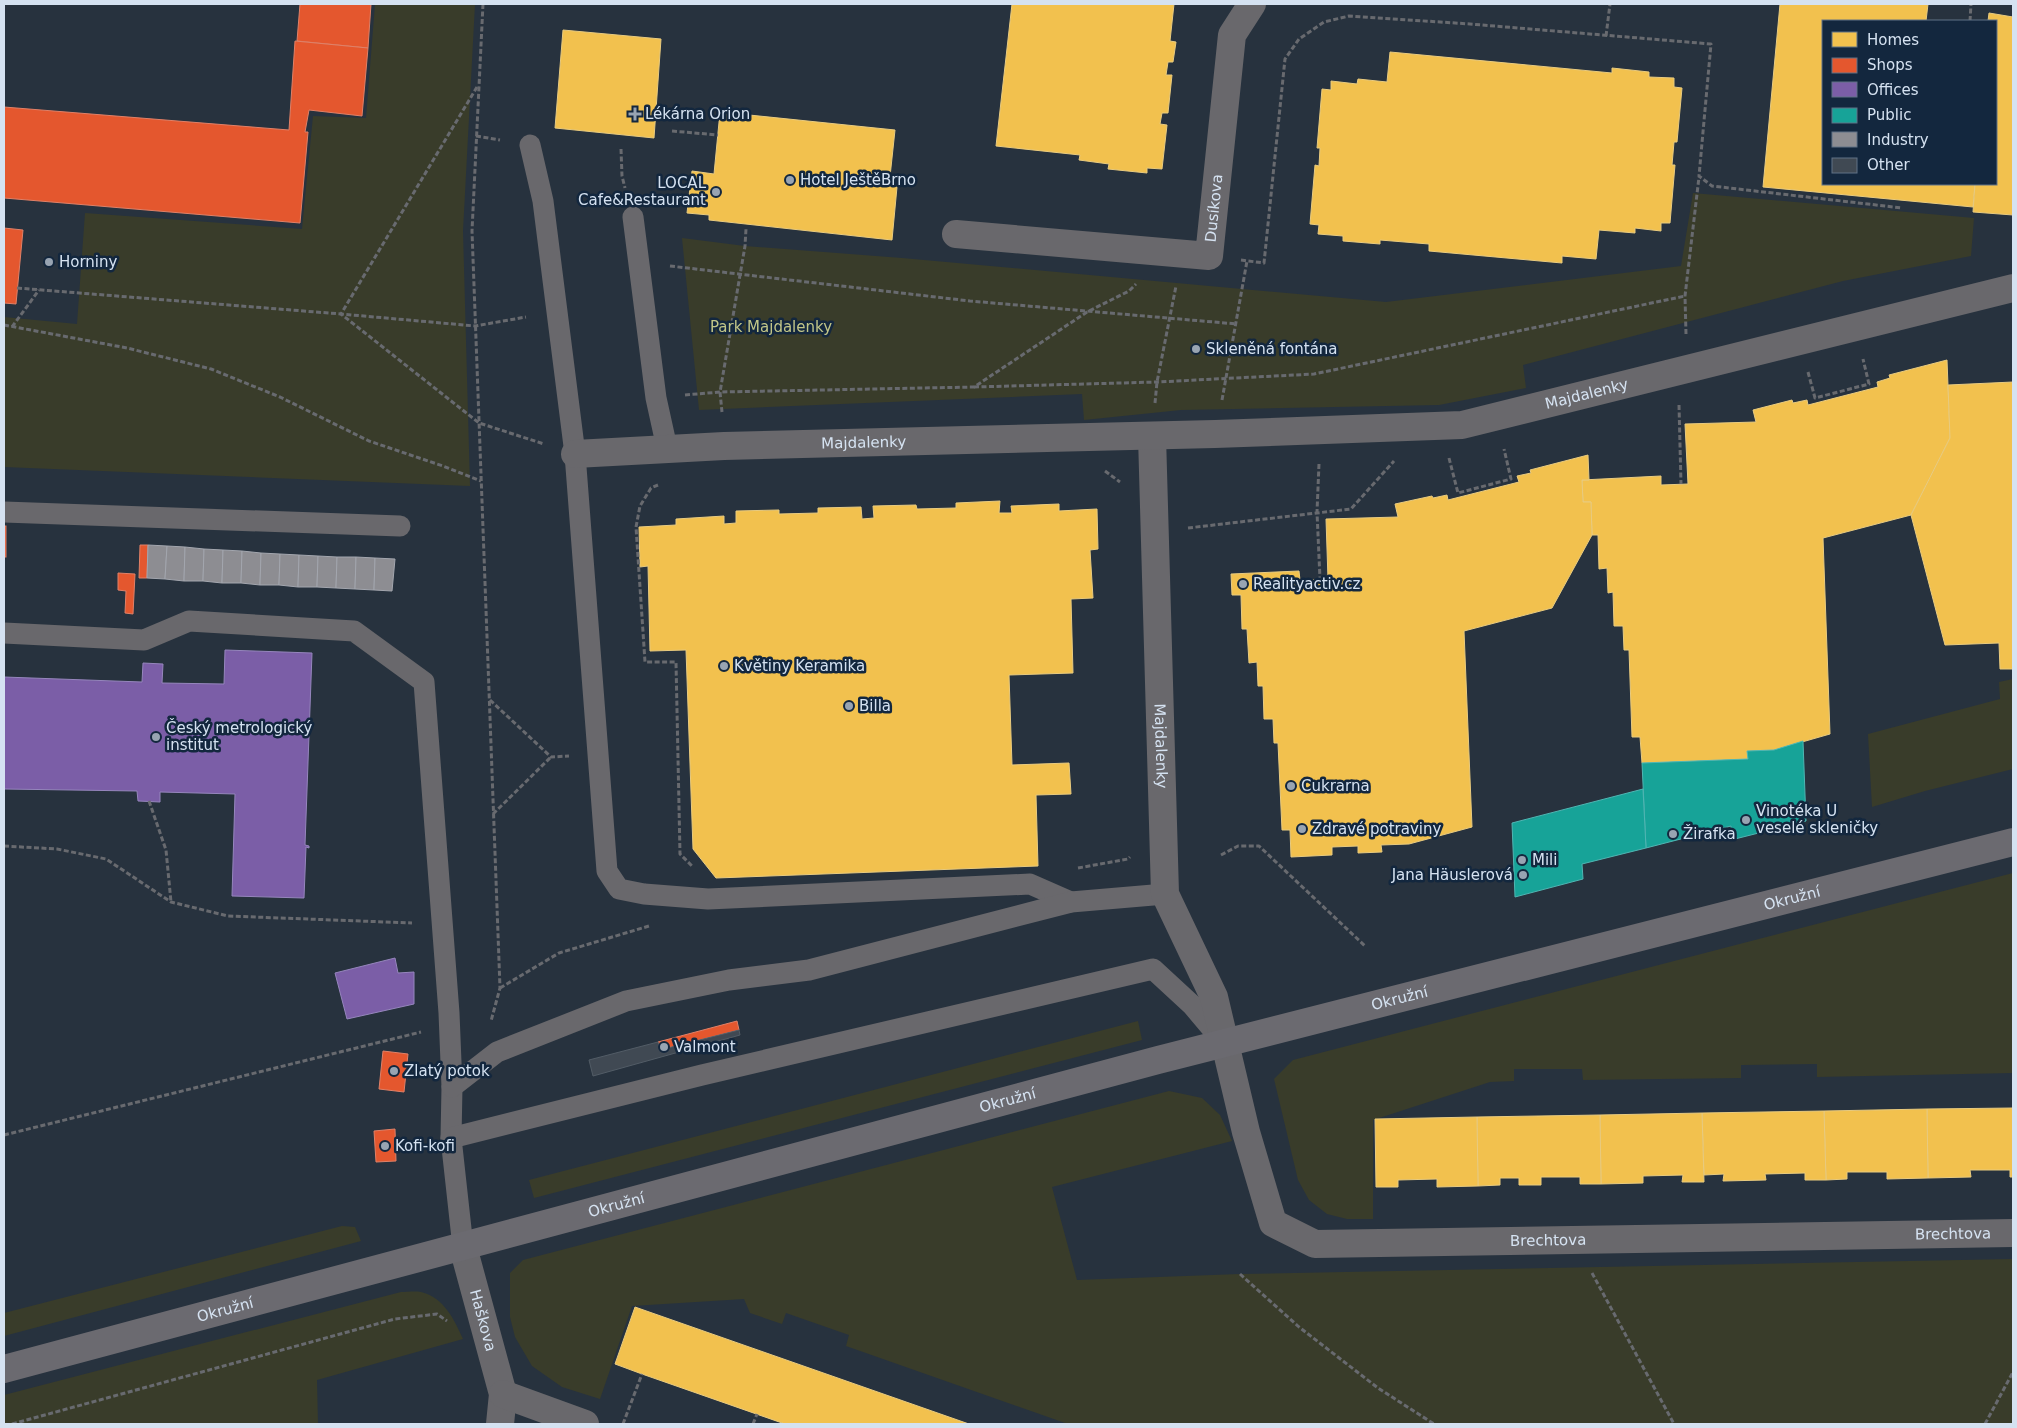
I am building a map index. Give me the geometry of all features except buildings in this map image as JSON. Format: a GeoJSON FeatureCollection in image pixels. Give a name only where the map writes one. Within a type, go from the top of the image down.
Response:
{"type":"FeatureCollection","features":[{"type":"Feature","properties":{"kind":"street","name":"Dusíkova"},"geometry":{"type":"LineString","coordinates":[[956,234],[1209,256],[1232,35],[1252,4]]}},
{"type":"Feature","properties":{"kind":"street","name":"Majdalenky"},"geometry":{"type":"LineString","coordinates":[[575,454],[724,446],[1152,436],[1462,425],[2013,288]]}},
{"type":"Feature","properties":{"kind":"street","name":"Majdalenky"},"geometry":{"type":"LineString","coordinates":[[1152,436],[1165,894],[1214,997],[1224,1044]]}},
{"type":"Feature","properties":{"kind":"street","name":"Okružní"},"geometry":{"type":"LineString","coordinates":[[4,1369],[1224,1044],[2013,842]]}},
{"type":"Feature","properties":{"kind":"street","name":"Brechtova"},"geometry":{"type":"LineString","coordinates":[[1224,1044],[1246,1132],[1273,1223],[1315,1244],[2013,1233]]}},
{"type":"Feature","properties":{"kind":"street","name":"Haškova"},"geometry":{"type":"LineString","coordinates":[[463,1246],[503,1394],[500,1424]]}},
{"type":"Feature","properties":{"kind":"street"},"geometry":{"type":"LineString","coordinates":[[503,1394],[585,1424]]}},
{"type":"Feature","properties":{"kind":"lane"},"geometry":{"type":"LineString","coordinates":[[530,145],[542,201],[575,454],[607,871],[619,889],[644,894],[708,900],[1030,884],[1071,902]]}},
{"type":"Feature","properties":{"kind":"lane"},"geometry":{"type":"LineString","coordinates":[[633,217],[656,398],[667,448]]}},
{"type":"Feature","properties":{"kind":"lane"},"geometry":{"type":"LineString","coordinates":[[4,512],[400,526]]}},
{"type":"Feature","properties":{"kind":"lane"},"geometry":{"type":"LineString","coordinates":[[4,633],[144,640],[189,621],[354,631],[424,682],[450,1025],[451,1138],[463,1246]]}},
{"type":"Feature","properties":{"kind":"lane"},"geometry":{"type":"LineString","coordinates":[[452,1087],[497,1052],[626,1001],[729,980],[809,970],[1071,902],[1165,894]]}},
{"type":"Feature","properties":{"kind":"lane"},"geometry":{"type":"LineString","coordinates":[[451,1138],[702,1074],[1153,969],[1192,1005],[1224,1044]]}},
{"type":"Feature","properties":{"kind":"path"},"geometry":{"type":"LineString","coordinates":[[483,4],[472,231],[500,988],[490,1022]]}},
{"type":"Feature","properties":{"kind":"path"},"geometry":{"type":"LineString","coordinates":[[1606,36],[1610,4]]}},
{"type":"Feature","properties":{"kind":"path"},"geometry":{"type":"LineString","coordinates":[[1970,20],[1971,4]]}},
{"type":"Feature","properties":{"kind":"path"},"geometry":{"type":"LineString","coordinates":[[1209,256],[1264,263],[1285,59],[1299,39],[1324,22],[1349,16],[1711,44],[1699,176],[1685,296],[1685,332],[1695,368]]}},
{"type":"Feature","properties":{"kind":"path"},"geometry":{"type":"LineString","coordinates":[[341,314],[478,85]]}},
{"type":"Feature","properties":{"kind":"path"},"geometry":{"type":"LineString","coordinates":[[672,131],[718,134]]}},
{"type":"Feature","properties":{"kind":"path"},"geometry":{"type":"LineString","coordinates":[[621,149],[622,176],[633,217]]}},
{"type":"Feature","properties":{"kind":"path"},"geometry":{"type":"LineString","coordinates":[[1699,176],[1712,186],[1902,208]]}},
{"type":"Feature","properties":{"kind":"path"},"geometry":{"type":"LineString","coordinates":[[724,446],[720,392],[746,229]]}},
{"type":"Feature","properties":{"kind":"path"},"geometry":{"type":"LineString","coordinates":[[974,387],[1087,312],[1128,291],[1174,253]]}},
{"type":"Feature","properties":{"kind":"path"},"geometry":{"type":"LineString","coordinates":[[1152,436],[1157,382],[1170,318],[1174,253]]}},
{"type":"Feature","properties":{"kind":"path"},"geometry":{"type":"LineString","coordinates":[[1215,434],[1237,324],[1247,260]]}},
{"type":"Feature","properties":{"kind":"path"},"geometry":{"type":"LineString","coordinates":[[640,262],[740,275],[1087,312],[1237,324]]}},
{"type":"Feature","properties":{"kind":"path"},"geometry":{"type":"LineString","coordinates":[[17,288],[475,326],[556,312]]}},
{"type":"Feature","properties":{"kind":"path"},"geometry":{"type":"LineString","coordinates":[[12,327],[39,290]]}},
{"type":"Feature","properties":{"kind":"path"},"geometry":{"type":"LineString","coordinates":[[656,398],[720,392],[1157,382],[1314,374],[1685,296]]}},
{"type":"Feature","properties":{"kind":"path"},"geometry":{"type":"LineString","coordinates":[[341,314],[479,423],[575,454]]}},
{"type":"Feature","properties":{"kind":"path"},"geometry":{"type":"LineString","coordinates":[[4,325],[127,348],[211,369],[280,397],[370,441],[481,481]]}},
{"type":"Feature","properties":{"kind":"path"},"geometry":{"type":"LineString","coordinates":[[1806,363],[1815,398],[1869,384],[1863,357]]}},
{"type":"Feature","properties":{"kind":"path"},"geometry":{"type":"LineString","coordinates":[[1679,397],[1681,484]]}},
{"type":"Feature","properties":{"kind":"path"},"geometry":{"type":"LineString","coordinates":[[1446,450],[1458,493],[1510,479],[1503,442]]}},
{"type":"Feature","properties":{"kind":"path"},"geometry":{"type":"LineString","coordinates":[[1320,456],[1317,512],[1320,579]]}},
{"type":"Feature","properties":{"kind":"path"},"geometry":{"type":"LineString","coordinates":[[1155,532],[1350,509],[1395,460]]}},
{"type":"Feature","properties":{"kind":"path"},"geometry":{"type":"LineString","coordinates":[[1102,469],[1126,487]]}},
{"type":"Feature","properties":{"kind":"path"},"geometry":{"type":"LineString","coordinates":[[659,485],[651,488],[640,506],[636,527],[645,662],[676,662],[680,854],[707,882],[708,900]]}},
{"type":"Feature","properties":{"kind":"path"},"geometry":{"type":"LineString","coordinates":[[490,700],[551,757]]}},
{"type":"Feature","properties":{"kind":"path"},"geometry":{"type":"LineString","coordinates":[[494,814],[551,757],[598,754]]}},
{"type":"Feature","properties":{"kind":"path"},"geometry":{"type":"LineString","coordinates":[[149,801],[166,850],[171,902]]}},
{"type":"Feature","properties":{"kind":"path"},"geometry":{"type":"LineString","coordinates":[[4,846],[57,849],[106,859],[171,902],[228,916],[442,924]]}},
{"type":"Feature","properties":{"kind":"path"},"geometry":{"type":"LineString","coordinates":[[1221,855],[1238,846],[1259,846],[1366,946]]}},
{"type":"Feature","properties":{"kind":"path"},"geometry":{"type":"LineString","coordinates":[[1128,859],[1133,852]]}},
{"type":"Feature","properties":{"kind":"path"},"geometry":{"type":"LineString","coordinates":[[500,988],[559,953],[654,925]]}},
{"type":"Feature","properties":{"kind":"path"},"geometry":{"type":"LineString","coordinates":[[4,1135],[450,1025]]}},
{"type":"Feature","properties":{"kind":"path"},"geometry":{"type":"LineString","coordinates":[[1240,1274],[1299,1327],[1378,1388],[1434,1424]]}},
{"type":"Feature","properties":{"kind":"path"},"geometry":{"type":"LineString","coordinates":[[1603,1292],[1674,1424]]}},
{"type":"Feature","properties":{"kind":"path"},"geometry":{"type":"LineString","coordinates":[[12,1424],[395,1319],[437,1314],[449,1323]]}},
{"type":"Feature","properties":{"kind":"path"},"geometry":{"type":"LineString","coordinates":[[1985,1424],[2013,1372]]}},
{"type":"Feature","properties":{"kind":"path"},"geometry":{"type":"LineString","coordinates":[[624,1424],[642,1374]]}},
{"type":"Feature","properties":{"kind":"path"},"geometry":{"type":"LineString","coordinates":[[753,1424],[756,1414]]}},
{"type":"Feature","properties":{"kind":"green space"},"geometry":{"type":"Polygon","coordinates":[[[375,4],[475,4],[463,231],[470,486],[4,467],[4,317],[77,324],[85,213],[302,229],[313,116],[366,118],[375,4]]]}},
{"type":"Feature","properties":{"kind":"green space","name":"Park Majdalenky"},"geometry":{"type":"Polygon","coordinates":[[[1693,193],[1974,218],[1971,256],[1843,281],[1523,365],[1526,388],[1439,405],[1181,410],[1084,420],[1082,394],[699,410],[682,238],[745,246],[902,258],[1386,302],[1681,266],[1693,193]]]}},
{"type":"Feature","properties":{"kind":"green space"},"geometry":{"type":"Polygon","coordinates":[[[2013,679],[2013,769],[1925,791],[1872,807],[1868,734],[2000,699],[1999,682],[2013,679]]]}},
{"type":"Feature","properties":{"kind":"green space"},"geometry":{"type":"Polygon","coordinates":[[[2013,873],[2013,1073],[1817,1077],[1817,1064],[1741,1065],[1741,1078],[1583,1080],[1582,1069],[1514,1069],[1514,1081],[1490,1082],[1373,1120],[1373,1219],[1347,1219],[1327,1214],[1309,1200],[1298,1180],[1274,1079],[1293,1060],[2013,873]]]}},
{"type":"Feature","properties":{"kind":"green space"},"geometry":{"type":"Polygon","coordinates":[[[1138,1021],[1142,1040],[534,1198],[529,1180],[1138,1021]]]}},
{"type":"Feature","properties":{"kind":"green space"},"geometry":{"type":"Polygon","coordinates":[[[1169,1091],[1202,1098],[1220,1115],[1232,1141],[1052,1187],[1077,1280],[1240,1274],[2013,1259],[2013,1424],[1068,1424],[846,1346],[849,1335],[786,1313],[782,1324],[750,1313],[744,1299],[632,1306],[600,1399],[562,1387],[532,1366],[515,1337],[510,1317],[510,1273],[523,1260],[1169,1091]]]}},
{"type":"Feature","properties":{"kind":"green space"},"geometry":{"type":"Polygon","coordinates":[[[342,1226],[355,1227],[361,1241],[4,1336],[4,1313],[342,1226]]]}},
{"type":"Feature","properties":{"kind":"green space"},"geometry":{"type":"Polygon","coordinates":[[[401,1292],[421,1292],[436,1299],[448,1311],[463,1339],[317,1380],[318,1424],[4,1424],[4,1395],[401,1292]]]}},
{"type":"Feature","properties":{"kind":"place","name":"Lékárna Orion"},"geometry":{"type":"Point","coordinates":[635,114]}},
{"type":"Feature","properties":{"kind":"place","name":"Hotel JeštěBrno"},"geometry":{"type":"Point","coordinates":[790,180]}},
{"type":"Feature","properties":{"kind":"place","name":"LOCAL Cafe&Restaurant"},"geometry":{"type":"Point","coordinates":[716,192]}},
{"type":"Feature","properties":{"kind":"place","name":"Horniny"},"geometry":{"type":"Point","coordinates":[49,262]}},
{"type":"Feature","properties":{"kind":"place","name":"Skleněná fontána"},"geometry":{"type":"Point","coordinates":[1196,349]}},
{"type":"Feature","properties":{"kind":"place","name":"Realityactiv.cz"},"geometry":{"type":"Point","coordinates":[1243,584]}},
{"type":"Feature","properties":{"kind":"place","name":"Květiny Keramika"},"geometry":{"type":"Point","coordinates":[724,666]}},
{"type":"Feature","properties":{"kind":"place","name":"Billa"},"geometry":{"type":"Point","coordinates":[849,706]}},
{"type":"Feature","properties":{"kind":"place","name":"Český metrologický institut"},"geometry":{"type":"Point","coordinates":[156,737]}},
{"type":"Feature","properties":{"kind":"place","name":"Cukrarna"},"geometry":{"type":"Point","coordinates":[1291,786]}},
{"type":"Feature","properties":{"kind":"place","name":"Vinotéka U veselé skleničky"},"geometry":{"type":"Point","coordinates":[1746,820]}},
{"type":"Feature","properties":{"kind":"place","name":"Zdravé potraviny"},"geometry":{"type":"Point","coordinates":[1302,829]}},
{"type":"Feature","properties":{"kind":"place","name":"Žirafka"},"geometry":{"type":"Point","coordinates":[1673,834]}},
{"type":"Feature","properties":{"kind":"place","name":"Mili"},"geometry":{"type":"Point","coordinates":[1522,860]}},
{"type":"Feature","properties":{"kind":"place","name":"Jana Häuslerová"},"geometry":{"type":"Point","coordinates":[1523,875]}},
{"type":"Feature","properties":{"kind":"place","name":"Valmont"},"geometry":{"type":"Point","coordinates":[664,1047]}},
{"type":"Feature","properties":{"kind":"place","name":"Zlatý potok"},"geometry":{"type":"Point","coordinates":[394,1071]}},
{"type":"Feature","properties":{"kind":"place","name":"Kofi-kofi"},"geometry":{"type":"Point","coordinates":[385,1146]}}]}
